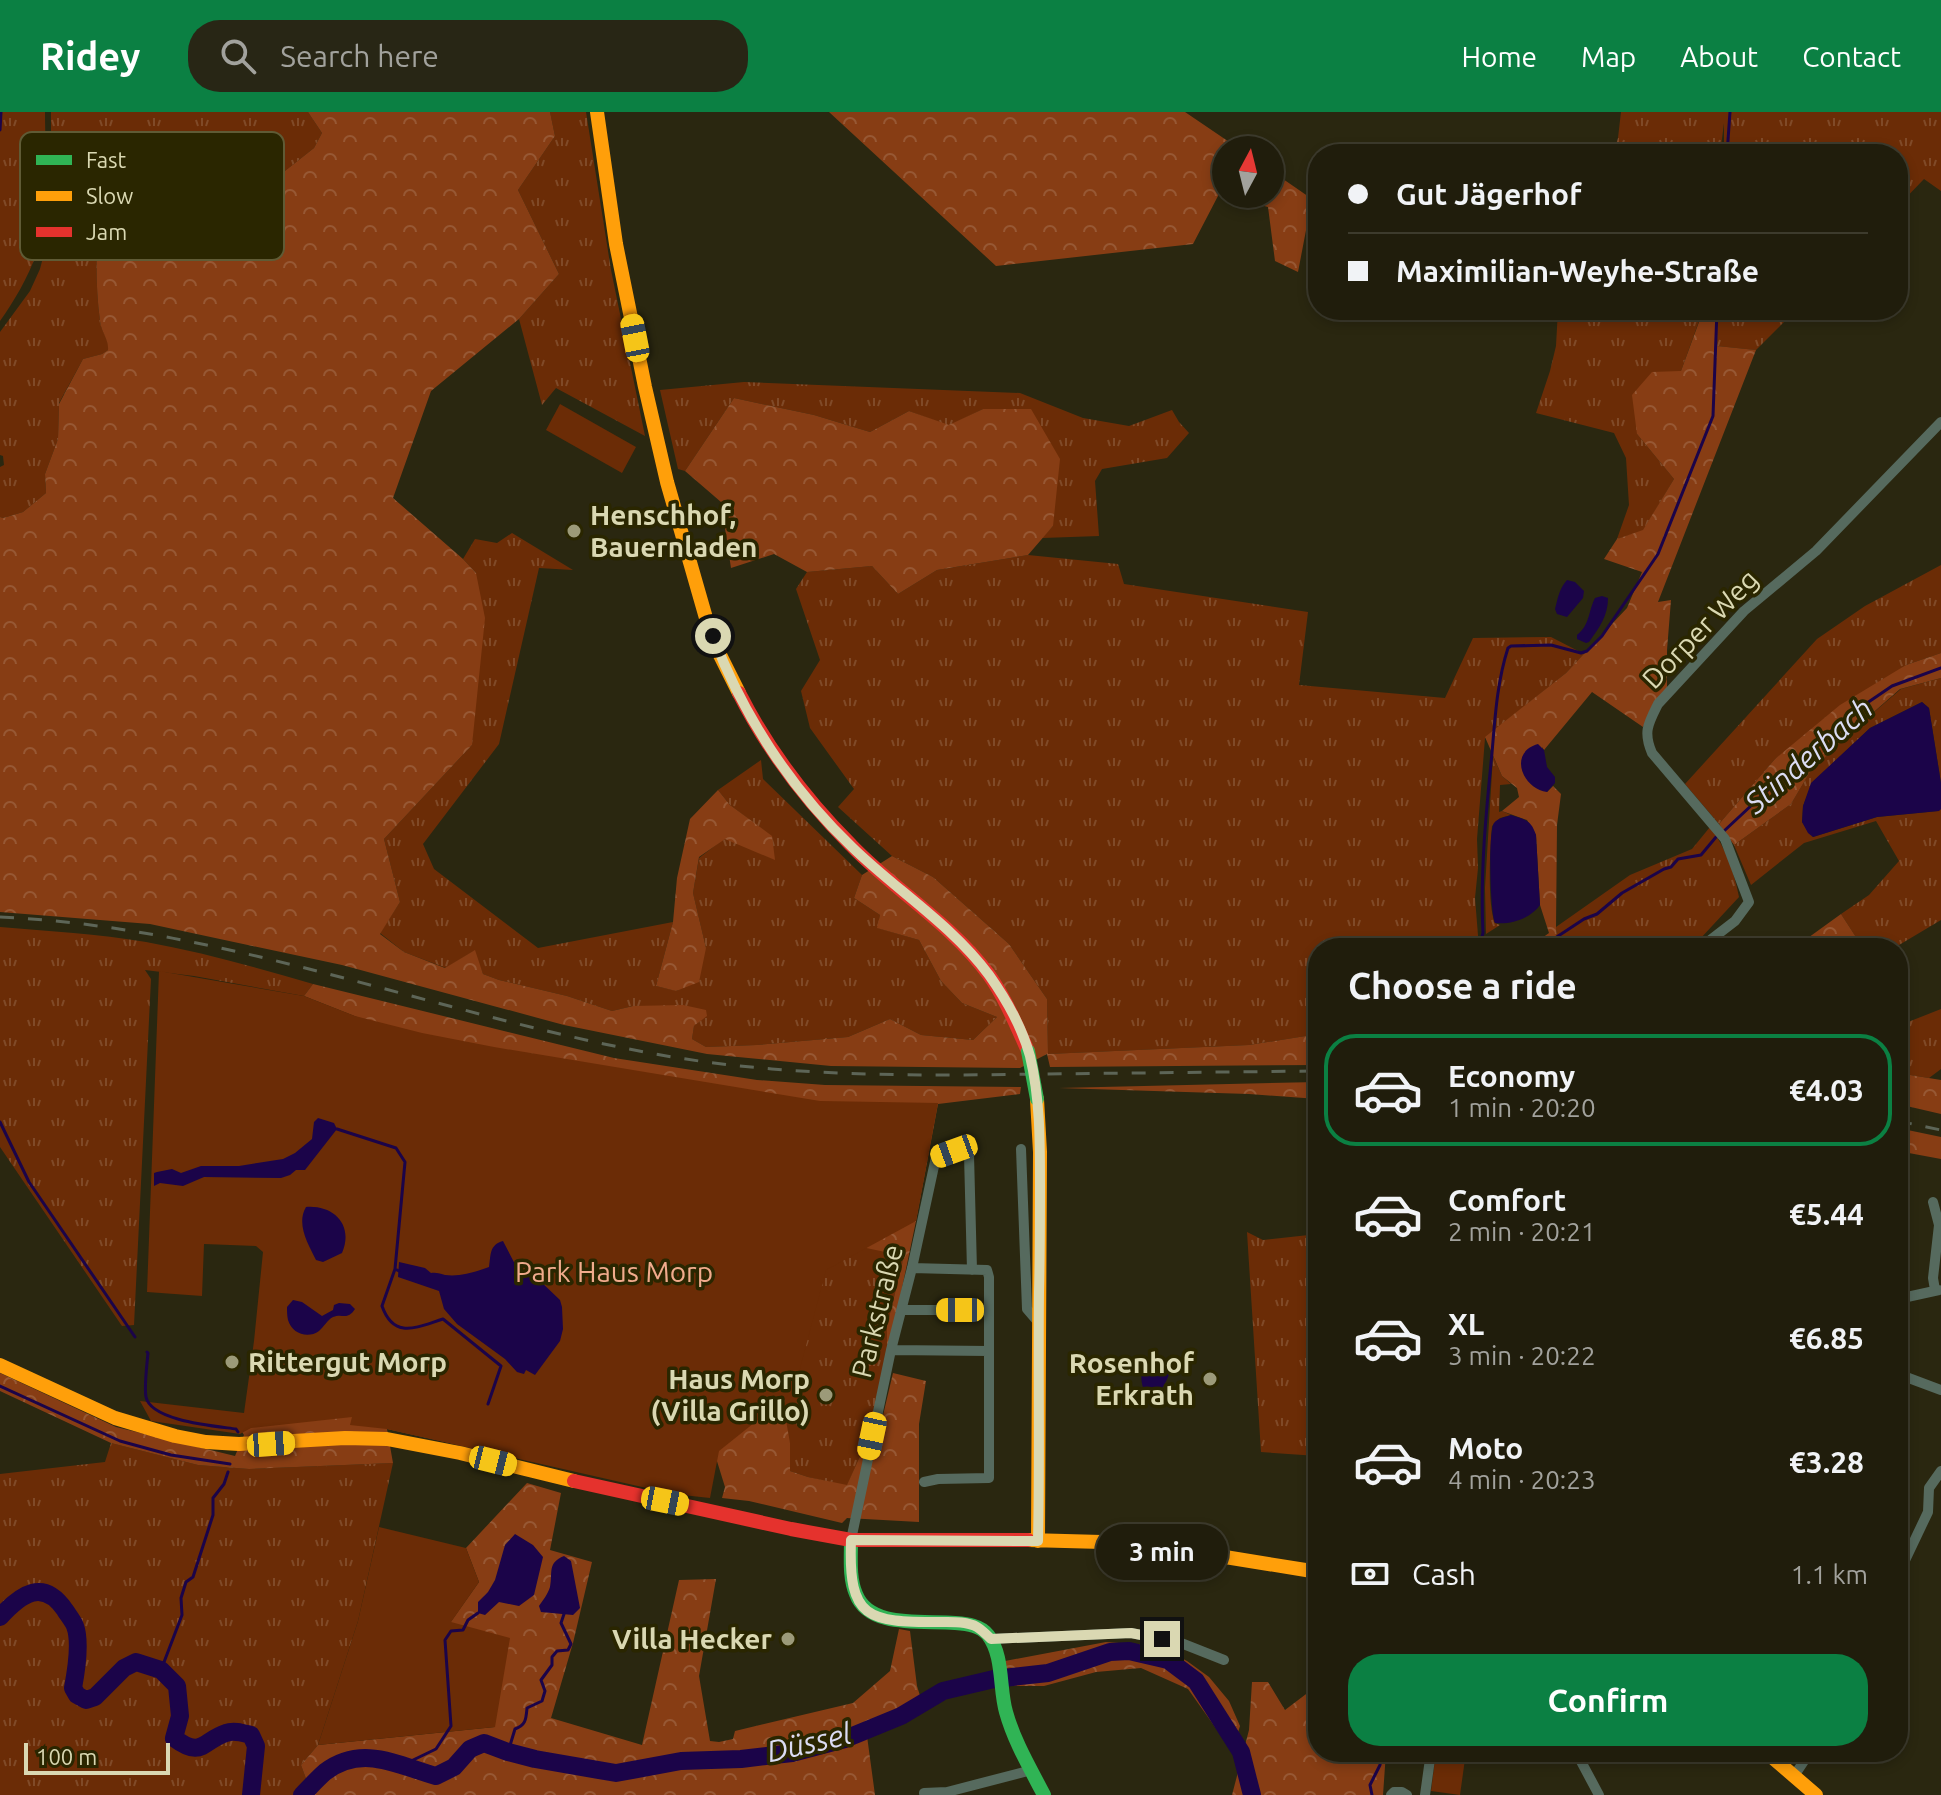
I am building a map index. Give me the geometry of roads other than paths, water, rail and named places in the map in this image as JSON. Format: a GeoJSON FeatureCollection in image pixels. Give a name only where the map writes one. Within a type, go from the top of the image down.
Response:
{"type":"FeatureCollection","features":[{"type":"Feature","properties":{"kind":"street"},"geometry":{"type":"LineString","coordinates":[[597,112],[616,244],[648,401],[667,482],[719,653],[770,749],[798,787],[852,847],[965,947],[1007,1003],[1028,1051],[1037,1099],[1040,1152],[1038,1541]]}},
{"type":"Feature","properties":{"kind":"street","name":"Dorper Weg"},"geometry":{"type":"LineString","coordinates":[[1713,938],[1735,921],[1749,902],[1725,839],[1652,753],[1647,740],[1647,727],[1658,704],[1744,611],[1816,551],[1941,422]]}},
{"type":"Feature","properties":{"kind":"street"},"geometry":{"type":"LineString","coordinates":[[1021,1149],[1027,1309],[1039,1323]]}},
{"type":"Feature","properties":{"kind":"street","name":"Parkstraße"},"geometry":{"type":"LineString","coordinates":[[851,1540],[936,1157],[954,1151],[969,1155],[972,1270]]}},
{"type":"Feature","properties":{"kind":"street"},"geometry":{"type":"LineString","coordinates":[[1908,1297],[1938,1290],[1933,1278],[1939,1225],[1933,1202]]}},
{"type":"Feature","properties":{"kind":"street"},"geometry":{"type":"LineString","coordinates":[[912,1268],[987,1270],[989,1277],[989,1478],[924,1482]]}},
{"type":"Feature","properties":{"kind":"street"},"geometry":{"type":"LineString","coordinates":[[902,1310],[989,1310]]}},
{"type":"Feature","properties":{"kind":"street"},"geometry":{"type":"LineString","coordinates":[[891,1350],[989,1351]]}},
{"type":"Feature","properties":{"kind":"street"},"geometry":{"type":"LineString","coordinates":[[0,1365],[100,1413],[170,1436],[242,1445],[341,1437],[394,1439],[616,1491],[851,1540],[1151,1544],[1308,1570]]}},
{"type":"Feature","properties":{"kind":"street"},"geometry":{"type":"LineString","coordinates":[[1908,1378],[1941,1390]]}},
{"type":"Feature","properties":{"kind":"street"},"geometry":{"type":"LineString","coordinates":[[1908,1554],[1928,1512],[1929,1488],[1941,1471]]}},
{"type":"Feature","properties":{"kind":"street"},"geometry":{"type":"LineString","coordinates":[[851,1540],[855,1593],[868,1612],[883,1619],[972,1625],[991,1639],[1006,1712],[1044,1795]]}},
{"type":"Feature","properties":{"kind":"street"},"geometry":{"type":"LineString","coordinates":[[991,1639],[1131,1633],[1181,1643],[1224,1660]]}},
{"type":"Feature","properties":{"kind":"street"},"geometry":{"type":"LineString","coordinates":[[1425,1795],[1430,1762]]}},
{"type":"Feature","properties":{"kind":"street"},"geometry":{"type":"LineString","coordinates":[[1581,1762],[1599,1795]]}},
{"type":"Feature","properties":{"kind":"street"},"geometry":{"type":"LineString","coordinates":[[1778,1762],[1816,1795]]}},
{"type":"Feature","properties":{"kind":"street"},"geometry":{"type":"LineString","coordinates":[[1794,1776],[1803,1762]]}},
{"type":"Feature","properties":{"kind":"street"},"geometry":{"type":"LineString","coordinates":[[924,1793],[947,1792],[1032,1770]]}},
{"type":"Feature","properties":{"kind":"street"},"geometry":{"type":"LineString","coordinates":[[1391,1795],[1402,1792],[1407,1795]]}},
{"type":"Feature","properties":{"kind":"waterway"},"geometry":{"type":"LineString","coordinates":[[0,130],[1,112]]}},
{"type":"Feature","properties":{"kind":"waterway"},"geometry":{"type":"LineString","coordinates":[[1728,144],[1730,112]]}},
{"type":"Feature","properties":{"kind":"waterway"},"geometry":{"type":"LineString","coordinates":[[1482,938],[1486,820],[1497,700],[1508,648],[1551,645],[1581,653],[1587,651],[1602,636],[1658,554],[1713,416],[1717,320]]}},
{"type":"Feature","properties":{"kind":"waterway","name":"Stinderbach"},"geometry":{"type":"LineString","coordinates":[[1724,831],[1845,718],[1892,686],[1941,668]]}},
{"type":"Feature","properties":{"kind":"waterway","name":"Stinderbach"},"geometry":{"type":"LineString","coordinates":[[1555,938],[1597,914],[1622,893],[1671,867],[1678,859],[1701,855],[1716,837]]}},
{"type":"Feature","properties":{"kind":"waterway"},"geometry":{"type":"LineString","coordinates":[[0,1122],[29,1182],[135,1337]]}},
{"type":"Feature","properties":{"kind":"waterway"},"geometry":{"type":"LineString","coordinates":[[337,1129],[396,1148],[405,1162],[395,1269],[399,1271]]}},
{"type":"Feature","properties":{"kind":"waterway"},"geometry":{"type":"LineString","coordinates":[[395,1269],[382,1306],[387,1317],[393,1324],[407,1328],[443,1319],[501,1366],[488,1404]]}},
{"type":"Feature","properties":{"kind":"waterway"},"geometry":{"type":"LineString","coordinates":[[147,1352],[145,1393],[150,1405],[171,1417],[236,1429],[238,1432]]}},
{"type":"Feature","properties":{"kind":"waterway"},"geometry":{"type":"LineString","coordinates":[[0,1386],[120,1441],[171,1455],[230,1464]]}},
{"type":"Feature","properties":{"kind":"waterway"},"geometry":{"type":"LineString","coordinates":[[161,1670],[182,1615],[181,1598],[186,1582],[193,1577],[213,1515],[213,1498],[224,1484],[228,1472]]}},
{"type":"Feature","properties":{"kind":"waterway","name":"Düssel"},"geometry":{"type":"LineString","coordinates":[[0,1617],[32,1593],[49,1594],[57,1600],[75,1626],[78,1648],[73,1688],[77,1695],[86,1700],[95,1697],[124,1668],[136,1662],[161,1670],[177,1686],[180,1716],[174,1738],[196,1748],[229,1732],[251,1735],[256,1746],[251,1795]]}},
{"type":"Feature","properties":{"kind":"waterway"},"geometry":{"type":"LineString","coordinates":[[406,1768],[411,1761],[436,1749],[451,1726],[445,1640],[451,1631],[463,1630],[468,1620],[478,1613]]}},
{"type":"Feature","properties":{"kind":"waterway"},"geometry":{"type":"LineString","coordinates":[[508,1752],[515,1729],[525,1721],[527,1708],[542,1701],[545,1691],[541,1680],[552,1665],[552,1657],[557,1651],[568,1650],[571,1644],[561,1623],[564,1614]]}},
{"type":"Feature","properties":{"kind":"waterway","name":"Düssel"},"geometry":{"type":"LineString","coordinates":[[302,1795],[325,1772],[352,1759],[380,1759],[436,1776],[454,1767],[470,1749],[484,1743],[535,1759],[616,1773],[681,1761],[792,1753],[845,1739],[901,1716],[943,1691],[994,1679],[1048,1673],[1110,1652],[1129,1651],[1168,1660],[1196,1681],[1241,1752],[1252,1795]]}},
{"type":"Feature","properties":{"kind":"waterway"},"geometry":{"type":"LineString","coordinates":[[1372,1795],[1370,1785],[1380,1762]]}},
{"type":"Feature","properties":{"kind":"railway"},"geometry":{"type":"LineString","coordinates":[[0,917],[84,924],[166,937],[248,954],[573,1037],[703,1062],[800,1071],[897,1075],[1308,1071]]}},
{"type":"Feature","properties":{"kind":"railway"},"geometry":{"type":"LineString","coordinates":[[1908,1123],[1941,1130]]}},
{"type":"Feature","properties":{"kind":"place","name":"Henschhof, Bauernladen"},"geometry":{"type":"Point","coordinates":[574,531]}},
{"type":"Feature","properties":{"kind":"place","name":"Rittergut Morp"},"geometry":{"type":"Point","coordinates":[232,1362]}},
{"type":"Feature","properties":{"kind":"place","name":"Rosenhof Erkrath"},"geometry":{"type":"Point","coordinates":[1210,1379]}},
{"type":"Feature","properties":{"kind":"place","name":"Haus Morp (Villa Grillo)"},"geometry":{"type":"Point","coordinates":[826,1395]}},
{"type":"Feature","properties":{"kind":"place","name":"Villa Hecker"},"geometry":{"type":"Point","coordinates":[788,1639]}},
{"type":"Feature","properties":{"kind":"park label","name":"Park Haus Morp"},"geometry":{"type":"Point","coordinates":[614,1272]}}]}
